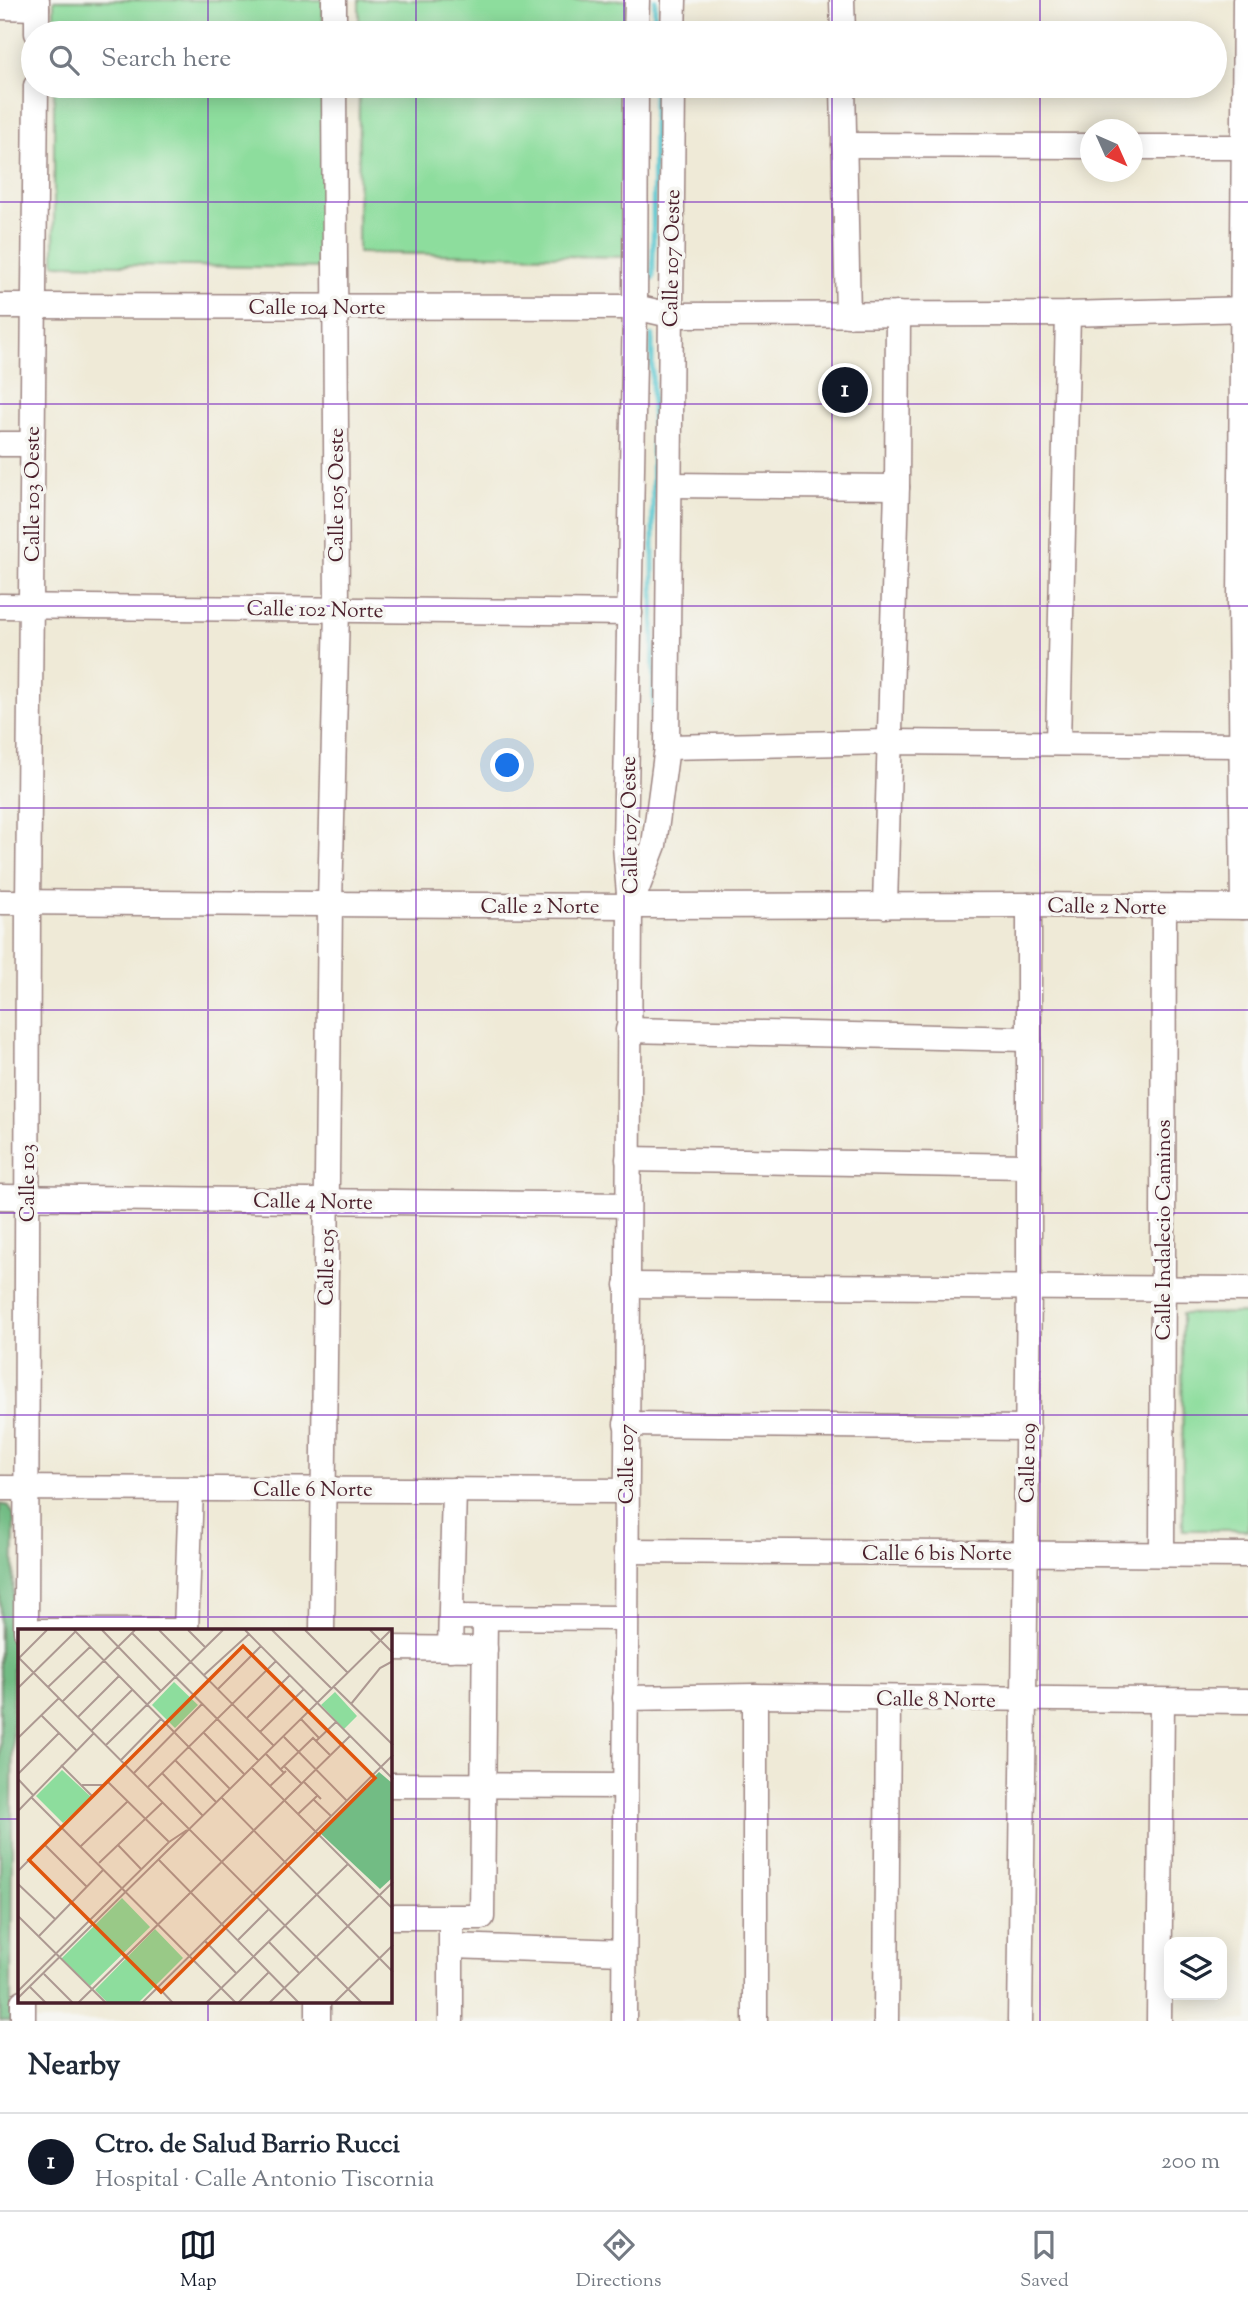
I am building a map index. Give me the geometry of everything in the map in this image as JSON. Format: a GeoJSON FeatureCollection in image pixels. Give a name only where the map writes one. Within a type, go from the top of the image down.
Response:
{"type":"FeatureCollection","features":[{"type":"Feature","properties":{"kind":"street"},"geometry":{"type":"LineString","coordinates":[[334,0],[334,21]]}},
{"type":"Feature","properties":{"kind":"street"},"geometry":{"type":"LineString","coordinates":[[636,21],[637,0]]}},
{"type":"Feature","properties":{"kind":"street"},"geometry":{"type":"LineString","coordinates":[[673,21],[674,0]]}},
{"type":"Feature","properties":{"kind":"street"},"geometry":{"type":"LineString","coordinates":[[842,0],[843,21]]}},
{"type":"Feature","properties":{"kind":"street"},"geometry":{"type":"LineString","coordinates":[[1245,0],[1245,711],[1241,746],[1246,907]]}},
{"type":"Feature","properties":{"kind":"street"},"geometry":{"type":"LineString","coordinates":[[0,7],[37,4]]}},
{"type":"Feature","properties":{"kind":"street","name":"Calle 103 Oeste"},"geometry":{"type":"LineString","coordinates":[[28,903],[36,98]]}},
{"type":"Feature","properties":{"kind":"street","name":"Calle 105 Oeste"},"geometry":{"type":"LineString","coordinates":[[330,904],[337,609],[334,98]]}},
{"type":"Feature","properties":{"kind":"street","name":"Calle 107 Oeste"},"geometry":{"type":"LineString","coordinates":[[630,906],[625,846],[635,307],[636,98]]}},
{"type":"Feature","properties":{"kind":"street","name":"Calle 107 Oeste"},"geometry":{"type":"LineString","coordinates":[[630,906],[654,845],[667,747],[673,98]]}},
{"type":"Feature","properties":{"kind":"street"},"geometry":{"type":"LineString","coordinates":[[843,98],[848,314]]}},
{"type":"Feature","properties":{"kind":"street"},"geometry":{"type":"LineString","coordinates":[[844,145],[1080,146]]}},
{"type":"Feature","properties":{"kind":"street"},"geometry":{"type":"LineString","coordinates":[[1143,147],[1244,147]]}},
{"type":"Feature","properties":{"kind":"street","name":"Calle 104 Norte"},"geometry":{"type":"LineString","coordinates":[[0,306],[635,307],[670,315]]}},
{"type":"Feature","properties":{"kind":"street"},"geometry":{"type":"LineString","coordinates":[[670,315],[1068,314],[1245,309]]}},
{"type":"Feature","properties":{"kind":"street"},"geometry":{"type":"LineString","coordinates":[[885,906],[897,487],[898,314]]}},
{"type":"Feature","properties":{"kind":"street"},"geometry":{"type":"LineString","coordinates":[[1058,743],[1068,314]]}},
{"type":"Feature","properties":{"kind":"street"},"geometry":{"type":"LineString","coordinates":[[0,444],[32,444]]}},
{"type":"Feature","properties":{"kind":"street"},"geometry":{"type":"LineString","coordinates":[[670,485],[897,487]]}},
{"type":"Feature","properties":{"kind":"street","name":"Calle 102 Norte"},"geometry":{"type":"LineString","coordinates":[[0,606],[629,613]]}},
{"type":"Feature","properties":{"kind":"street"},"geometry":{"type":"LineString","coordinates":[[667,747],[889,742],[1241,746]]}},
{"type":"Feature","properties":{"kind":"street","name":"Calle 2 Norte"},"geometry":{"type":"LineString","coordinates":[[0,902],[1246,907]]}},
{"type":"Feature","properties":{"kind":"street","name":"Calle 103"},"geometry":{"type":"LineString","coordinates":[[26,1629],[28,903]]}},
{"type":"Feature","properties":{"kind":"street","name":"Calle 105"},"geometry":{"type":"LineString","coordinates":[[322,1629],[330,904]]}},
{"type":"Feature","properties":{"kind":"street","name":"Calle 109"},"geometry":{"type":"LineString","coordinates":[[1020,2021],[1030,1288],[1029,905]]}},
{"type":"Feature","properties":{"kind":"street","name":"Calle 107"},"geometry":{"type":"LineString","coordinates":[[624,2021],[630,906]]}},
{"type":"Feature","properties":{"kind":"street","name":"Calle Indalecio Caminos"},"geometry":{"type":"LineString","coordinates":[[1162,1554],[1164,907]]}},
{"type":"Feature","properties":{"kind":"street"},"geometry":{"type":"LineString","coordinates":[[628,1030],[1029,1039]]}},
{"type":"Feature","properties":{"kind":"street"},"geometry":{"type":"LineString","coordinates":[[628,1159],[1029,1166]]}},
{"type":"Feature","properties":{"kind":"street","name":"Calle 4 Norte"},"geometry":{"type":"LineString","coordinates":[[0,1197],[627,1205]]}},
{"type":"Feature","properties":{"kind":"street"},"geometry":{"type":"LineString","coordinates":[[627,1285],[1248,1289]]}},
{"type":"Feature","properties":{"kind":"street"},"geometry":{"type":"LineString","coordinates":[[626,1424],[1028,1428]]}},
{"type":"Feature","properties":{"kind":"street","name":"Calle 6 Norte"},"geometry":{"type":"LineString","coordinates":[[0,1488],[626,1491]]}},
{"type":"Feature","properties":{"kind":"street"},"geometry":{"type":"LineString","coordinates":[[187,1629],[191,1489]]}},
{"type":"Feature","properties":{"kind":"street"},"geometry":{"type":"LineString","coordinates":[[450,1648],[454,1490]]}},
{"type":"Feature","properties":{"kind":"street","name":"Calle 6 bis Norte"},"geometry":{"type":"LineString","coordinates":[[626,1551],[1248,1555]]}},
{"type":"Feature","properties":{"kind":"street"},"geometry":{"type":"LineString","coordinates":[[451,1617],[625,1618]]}},
{"type":"Feature","properties":{"kind":"street"},"geometry":{"type":"LineString","coordinates":[[392,1917],[482,1917],[485,1617]]}},
{"type":"Feature","properties":{"kind":"street"},"geometry":{"type":"LineString","coordinates":[[392,1648],[485,1649]]}},
{"type":"Feature","properties":{"kind":"street"},"geometry":{"type":"LineString","coordinates":[[755,1696],[755,2021]]}},
{"type":"Feature","properties":{"kind":"street","name":"Calle 8 Norte"},"geometry":{"type":"LineString","coordinates":[[625,1698],[755,1696],[1248,1701]]}},
{"type":"Feature","properties":{"kind":"street"},"geometry":{"type":"LineString","coordinates":[[886,2021],[888,1698]]}},
{"type":"Feature","properties":{"kind":"street"},"geometry":{"type":"LineString","coordinates":[[1159,2021],[1162,1701]]}},
{"type":"Feature","properties":{"kind":"street"},"geometry":{"type":"LineString","coordinates":[[392,1785],[625,1786]]}},
{"type":"Feature","properties":{"kind":"street"},"geometry":{"type":"LineString","coordinates":[[450,1917],[451,2021]]}},
{"type":"Feature","properties":{"kind":"street"},"geometry":{"type":"LineString","coordinates":[[452,1946],[624,1952]]}},
{"type":"Feature","properties":{"kind":"green space"},"geometry":{"type":"Polygon","coordinates":[[[54,0],[323,0],[323,21],[54,21],[54,0]]]}},
{"type":"Feature","properties":{"kind":"green space"},"geometry":{"type":"Polygon","coordinates":[[[359,0],[627,0],[627,21],[359,21],[359,0]]]}},
{"type":"Feature","properties":{"kind":"green space"},"geometry":{"type":"Polygon","coordinates":[[[54,98],[323,98],[323,268],[54,264],[54,98]]]}},
{"type":"Feature","properties":{"kind":"green space"},"geometry":{"type":"Polygon","coordinates":[[[359,98],[627,98],[628,257],[358,253],[359,98]]]}},
{"type":"Feature","properties":{"kind":"green space"},"geometry":{"type":"Polygon","coordinates":[[[1248,1313],[1248,1530],[1183,1530],[1182,1314],[1248,1313]]]}},
{"type":"Feature","properties":{"kind":"green space"},"geometry":{"type":"Polygon","coordinates":[[[0,1504],[9,1506],[14,1515],[11,2021],[0,2021],[0,1504]]]}},
{"type":"Feature","properties":{"kind":"waterway"},"geometry":{"type":"LineString","coordinates":[[654,21],[655,0]]}},
{"type":"Feature","properties":{"kind":"waterway"},"geometry":{"type":"LineString","coordinates":[[653,278],[654,98]]}},
{"type":"Feature","properties":{"kind":"waterway"},"geometry":{"type":"LineString","coordinates":[[652,335],[654,752]]}},
{"type":"Feature","properties":{"kind":"place","name":"Ctro. de Salud Barrio Rucci"},"geometry":{"type":"Point","coordinates":[845,390]}}]}
